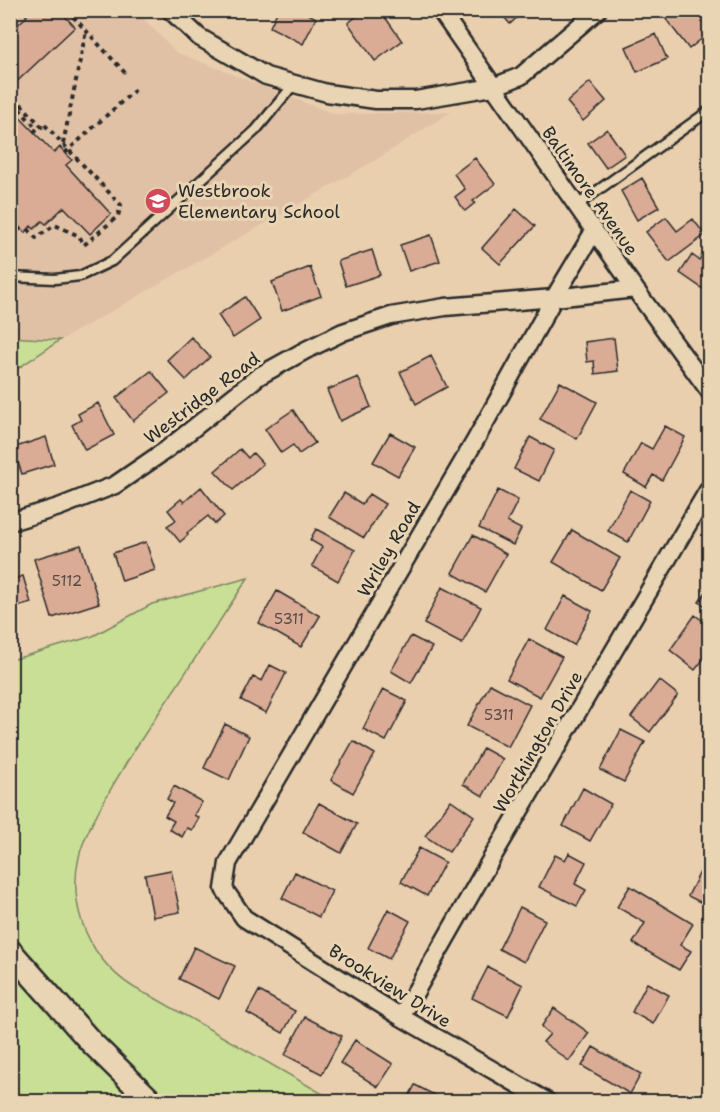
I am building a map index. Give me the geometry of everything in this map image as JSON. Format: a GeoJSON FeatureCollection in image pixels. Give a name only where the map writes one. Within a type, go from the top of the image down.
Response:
{"type":"FeatureCollection","features":[{"type":"Feature","properties":{"kind":"main road"},"geometry":{"type":"LineString","coordinates":[[10,951],[91,1042],[152,1101]]}},
{"type":"Feature","properties":{"kind":"street"},"geometry":{"type":"LineString","coordinates":[[170,10],[199,37],[266,76],[327,93],[376,100],[416,100],[493,87],[521,76],[598,10]]}},
{"type":"Feature","properties":{"kind":"street","name":"Baltimore Avenue"},"geometry":{"type":"LineString","coordinates":[[440,10],[635,289],[707,383]]}},
{"type":"Feature","properties":{"kind":"street","name":"Wriley Road"},"geometry":{"type":"LineString","coordinates":[[224,889],[228,863],[475,441],[594,231]]}},
{"type":"Feature","properties":{"kind":"street","name":"Westridge Road"},"geometry":{"type":"LineString","coordinates":[[10,522],[59,507],[115,485],[166,450],[259,376],[343,332],[392,316],[445,307],[635,289]]}},
{"type":"Feature","properties":{"kind":"street","name":"Worthington Drive"},"geometry":{"type":"LineString","coordinates":[[401,1017],[710,487]]}},
{"type":"Feature","properties":{"kind":"street","name":"Brookview Drive"},"geometry":{"type":"LineString","coordinates":[[224,889],[244,918],[401,1017],[548,1101]]}},
{"type":"Feature","properties":{"kind":"lane"},"geometry":{"type":"LineString","coordinates":[[10,277],[55,279],[80,276],[112,261],[256,129],[294,84]]}},
{"type":"Feature","properties":{"kind":"lane"},"geometry":{"type":"LineString","coordinates":[[576,206],[710,110]]}},
{"type":"Feature","properties":{"kind":"path"},"geometry":{"type":"LineString","coordinates":[[67,10],[128,76]]}},
{"type":"Feature","properties":{"kind":"path"},"geometry":{"type":"LineString","coordinates":[[63,144],[86,31]]}},
{"type":"Feature","properties":{"kind":"path"},"geometry":{"type":"LineString","coordinates":[[67,151],[137,88]]}},
{"type":"Feature","properties":{"kind":"path"},"geometry":{"type":"LineString","coordinates":[[28,229],[36,238],[55,225],[79,236],[84,245],[118,216],[121,205],[67,151],[44,124],[42,127],[19,102],[15,104],[37,129],[34,132]]}},
{"type":"Feature","properties":{"kind":"path"},"geometry":{"type":"LineString","coordinates":[[10,237],[21,228]]}},
{"type":"Feature","properties":{"kind":"shaded area","name":"Westbrook Elementary School"},"geometry":{"type":"Polygon","coordinates":[[[11,11],[136,11],[176,52],[334,114],[451,112],[374,161],[11,369],[11,11]]]}},
{"type":"Feature","properties":{"kind":"green space"},"geometry":{"type":"Polygon","coordinates":[[[11,337],[60,340],[11,373],[11,337]]]}},
{"type":"Feature","properties":{"kind":"green space"},"geometry":{"type":"Polygon","coordinates":[[[248,578],[137,746],[100,808],[85,838],[79,857],[76,879],[77,900],[90,941],[116,974],[133,987],[335,1101],[11,1102],[11,660],[93,636],[152,604],[248,578]]]}},
{"type":"Feature","properties":{"kind":"building"},"geometry":{"type":"Polygon","coordinates":[[[21,10],[59,10],[75,27],[10,88],[10,32],[27,16],[21,10]]]}},
{"type":"Feature","properties":{"kind":"building"},"geometry":{"type":"Polygon","coordinates":[[[278,10],[301,10],[316,18],[303,44],[270,27],[278,10]]]}},
{"type":"Feature","properties":{"kind":"building"},"geometry":{"type":"Polygon","coordinates":[[[365,10],[380,10],[402,41],[375,61],[348,23],[365,10]]]}},
{"type":"Feature","properties":{"kind":"building"},"geometry":{"type":"Polygon","coordinates":[[[498,10],[525,10],[510,24],[498,10]]]}},
{"type":"Feature","properties":{"kind":"building"},"geometry":{"type":"Polygon","coordinates":[[[677,10],[707,10],[710,14],[710,32],[689,49],[666,19],[677,10]]]}},
{"type":"Feature","properties":{"kind":"building"},"geometry":{"type":"Polygon","coordinates":[[[656,34],[667,59],[637,72],[626,47],[656,34]]]}},
{"type":"Feature","properties":{"kind":"building"},"geometry":{"type":"Polygon","coordinates":[[[590,82],[606,101],[583,121],[567,102],[590,82]]]}},
{"type":"Feature","properties":{"kind":"building"},"geometry":{"type":"Polygon","coordinates":[[[10,107],[54,153],[60,147],[72,160],[66,165],[111,214],[90,234],[64,207],[46,224],[42,221],[34,229],[31,226],[25,233],[10,217],[10,107]]]}},
{"type":"Feature","properties":{"kind":"building"},"geometry":{"type":"Polygon","coordinates":[[[607,129],[625,155],[606,168],[588,143],[607,129]]]}},
{"type":"Feature","properties":{"kind":"building"},"geometry":{"type":"Polygon","coordinates":[[[475,158],[495,184],[473,201],[475,203],[465,211],[455,197],[465,189],[454,174],[475,158]]]}},
{"type":"Feature","properties":{"kind":"building"},"geometry":{"type":"Polygon","coordinates":[[[642,178],[659,207],[637,220],[621,191],[642,178]]]}},
{"type":"Feature","properties":{"kind":"building"},"geometry":{"type":"Polygon","coordinates":[[[516,209],[535,226],[500,264],[482,248],[516,209]]]}},
{"type":"Feature","properties":{"kind":"building"},"geometry":{"type":"Polygon","coordinates":[[[666,217],[677,231],[693,219],[705,235],[669,262],[646,232],[666,217]]]}},
{"type":"Feature","properties":{"kind":"building"},"geometry":{"type":"Polygon","coordinates":[[[431,235],[440,261],[409,271],[400,245],[431,235]]]}},
{"type":"Feature","properties":{"kind":"building"},"geometry":{"type":"Polygon","coordinates":[[[707,248],[710,249],[709,293],[680,273],[692,255],[699,260],[707,248]]]}},
{"type":"Feature","properties":{"kind":"building"},"geometry":{"type":"Polygon","coordinates":[[[372,250],[380,275],[346,286],[338,261],[372,250]]]}},
{"type":"Feature","properties":{"kind":"building"},"geometry":{"type":"Polygon","coordinates":[[[310,267],[321,296],[282,311],[272,282],[310,267]]]}},
{"type":"Feature","properties":{"kind":"building"},"geometry":{"type":"Polygon","coordinates":[[[245,297],[260,320],[233,338],[218,315],[245,297]]]}},
{"type":"Feature","properties":{"kind":"building"},"geometry":{"type":"Polygon","coordinates":[[[191,337],[210,357],[186,380],[167,360],[191,337]]]}},
{"type":"Feature","properties":{"kind":"building"},"geometry":{"type":"Polygon","coordinates":[[[614,338],[618,371],[595,374],[594,361],[587,362],[585,342],[614,338]]]}},
{"type":"Feature","properties":{"kind":"building"},"geometry":{"type":"Polygon","coordinates":[[[431,356],[447,387],[416,404],[400,372],[431,356]]]}},
{"type":"Feature","properties":{"kind":"building"},"geometry":{"type":"Polygon","coordinates":[[[151,371],[169,393],[133,421],[116,398],[151,371]]]}},
{"type":"Feature","properties":{"kind":"building"},"geometry":{"type":"Polygon","coordinates":[[[358,377],[371,407],[340,421],[327,390],[358,377]]]}},
{"type":"Feature","properties":{"kind":"building"},"geometry":{"type":"Polygon","coordinates":[[[560,382],[597,402],[577,439],[540,419],[560,382]]]}},
{"type":"Feature","properties":{"kind":"building"},"geometry":{"type":"Polygon","coordinates":[[[98,403],[114,435],[85,450],[72,425],[81,420],[78,414],[98,403]]]}},
{"type":"Feature","properties":{"kind":"building"},"geometry":{"type":"Polygon","coordinates":[[[293,410],[315,443],[299,454],[293,445],[281,453],[265,429],[293,410]]]}},
{"type":"Feature","properties":{"kind":"building"},"geometry":{"type":"Polygon","coordinates":[[[665,426],[685,437],[662,480],[653,475],[646,487],[624,474],[641,443],[652,449],[665,426]]]}},
{"type":"Feature","properties":{"kind":"building"},"geometry":{"type":"Polygon","coordinates":[[[390,433],[415,447],[398,476],[373,462],[390,433]]]}},
{"type":"Feature","properties":{"kind":"building"},"geometry":{"type":"Polygon","coordinates":[[[46,437],[54,464],[22,474],[13,448],[46,437]]]}},
{"type":"Feature","properties":{"kind":"building"},"geometry":{"type":"Polygon","coordinates":[[[530,437],[554,450],[539,481],[514,469],[530,437]]]}},
{"type":"Feature","properties":{"kind":"building"},"geometry":{"type":"Polygon","coordinates":[[[240,449],[248,458],[253,453],[263,464],[233,490],[215,471],[240,449]]]}},
{"type":"Feature","properties":{"kind":"building"},"geometry":{"type":"Polygon","coordinates":[[[201,487],[224,516],[215,524],[208,516],[187,533],[188,535],[180,542],[167,526],[176,520],[168,510],[181,499],[184,502],[201,487]]]}},
{"type":"Feature","properties":{"kind":"building"},"geometry":{"type":"Polygon","coordinates":[[[498,490],[518,500],[507,522],[521,529],[513,545],[479,528],[498,490]]]}},
{"type":"Feature","properties":{"kind":"building"},"geometry":{"type":"Polygon","coordinates":[[[630,490],[650,501],[628,542],[608,531],[630,490]]]}},
{"type":"Feature","properties":{"kind":"building"},"geometry":{"type":"Polygon","coordinates":[[[344,493],[362,504],[369,494],[385,504],[364,538],[329,517],[344,493]]]}},
{"type":"Feature","properties":{"kind":"building"},"geometry":{"type":"Polygon","coordinates":[[[316,529],[355,550],[338,581],[312,566],[322,547],[310,540],[316,529]]]}},
{"type":"Feature","properties":{"kind":"building"},"geometry":{"type":"Polygon","coordinates":[[[572,530],[620,558],[601,590],[553,562],[572,530]]]}},
{"type":"Feature","properties":{"kind":"building"},"geometry":{"type":"Polygon","coordinates":[[[473,535],[506,554],[485,592],[452,573],[473,535]]]}},
{"type":"Feature","properties":{"kind":"building"},"geometry":{"type":"Polygon","coordinates":[[[146,542],[155,570],[122,581],[113,553],[146,542]]]}},
{"type":"Feature","properties":{"kind":"building"},"geometry":{"type":"Polygon","coordinates":[[[81,545],[99,603],[52,618],[34,559],[81,545]]]}},
{"type":"Feature","properties":{"kind":"building"},"geometry":{"type":"Polygon","coordinates":[[[23,576],[31,603],[10,609],[10,580],[23,576]]]}},
{"type":"Feature","properties":{"kind":"building"},"geometry":{"type":"Polygon","coordinates":[[[710,585],[710,609],[699,602],[710,585]]]}},
{"type":"Feature","properties":{"kind":"building"},"geometry":{"type":"Polygon","coordinates":[[[442,587],[481,607],[462,644],[424,624],[442,587]]]}},
{"type":"Feature","properties":{"kind":"building"},"geometry":{"type":"Polygon","coordinates":[[[277,591],[320,616],[301,647],[259,623],[277,591]]]}},
{"type":"Feature","properties":{"kind":"building"},"geometry":{"type":"Polygon","coordinates":[[[565,596],[592,611],[574,645],[547,630],[565,596]]]}},
{"type":"Feature","properties":{"kind":"building"},"geometry":{"type":"Polygon","coordinates":[[[695,615],[710,626],[710,651],[695,670],[670,650],[695,615]]]}},
{"type":"Feature","properties":{"kind":"building"},"geometry":{"type":"Polygon","coordinates":[[[411,636],[432,647],[411,683],[391,671],[411,636]]]}},
{"type":"Feature","properties":{"kind":"building"},"geometry":{"type":"Polygon","coordinates":[[[529,639],[562,657],[540,697],[507,679],[529,639]]]}},
{"type":"Feature","properties":{"kind":"building"},"geometry":{"type":"Polygon","coordinates":[[[270,665],[286,673],[266,713],[241,700],[253,677],[262,681],[270,665]]]}},
{"type":"Feature","properties":{"kind":"building"},"geometry":{"type":"Polygon","coordinates":[[[659,680],[678,695],[650,732],[631,717],[659,680]]]}},
{"type":"Feature","properties":{"kind":"building"},"geometry":{"type":"Polygon","coordinates":[[[490,684],[530,705],[508,747],[467,726],[490,684]]]}},
{"type":"Feature","properties":{"kind":"building"},"geometry":{"type":"Polygon","coordinates":[[[383,689],[407,701],[386,741],[363,729],[383,689]]]}},
{"type":"Feature","properties":{"kind":"building"},"geometry":{"type":"Polygon","coordinates":[[[225,724],[249,736],[229,780],[204,768],[225,724]]]}},
{"type":"Feature","properties":{"kind":"building"},"geometry":{"type":"Polygon","coordinates":[[[621,730],[645,742],[624,782],[600,770],[621,730]]]}},
{"type":"Feature","properties":{"kind":"building"},"geometry":{"type":"Polygon","coordinates":[[[353,741],[375,754],[353,793],[331,780],[353,741]]]}},
{"type":"Feature","properties":{"kind":"building"},"geometry":{"type":"Polygon","coordinates":[[[483,748],[503,759],[483,796],[463,784],[483,748]]]}},
{"type":"Feature","properties":{"kind":"building"},"geometry":{"type":"Polygon","coordinates":[[[174,786],[202,802],[194,815],[199,818],[192,830],[187,828],[182,837],[169,829],[174,821],[165,816],[173,803],[167,799],[174,786]]]}},
{"type":"Feature","properties":{"kind":"building"},"geometry":{"type":"Polygon","coordinates":[[[583,788],[611,804],[590,841],[563,826],[583,788]]]}},
{"type":"Feature","properties":{"kind":"building"},"geometry":{"type":"Polygon","coordinates":[[[451,800],[474,816],[449,852],[425,836],[451,800]]]}},
{"type":"Feature","properties":{"kind":"building"},"geometry":{"type":"Polygon","coordinates":[[[319,803],[357,824],[341,853],[303,832],[319,803]]]}},
{"type":"Feature","properties":{"kind":"building"},"geometry":{"type":"Polygon","coordinates":[[[419,848],[445,862],[427,896],[401,882],[419,848]]]}},
{"type":"Feature","properties":{"kind":"building"},"geometry":{"type":"Polygon","coordinates":[[[569,853],[586,862],[575,884],[586,890],[577,906],[539,887],[555,855],[565,860],[569,853]]]}},
{"type":"Feature","properties":{"kind":"building"},"geometry":{"type":"Polygon","coordinates":[[[710,856],[710,907],[688,896],[710,856]]]}},
{"type":"Feature","properties":{"kind":"building"},"geometry":{"type":"Polygon","coordinates":[[[171,870],[180,912],[153,917],[145,875],[171,870]]]}},
{"type":"Feature","properties":{"kind":"building"},"geometry":{"type":"Polygon","coordinates":[[[295,872],[332,891],[319,917],[282,898],[295,872]]]}},
{"type":"Feature","properties":{"kind":"building"},"geometry":{"type":"Polygon","coordinates":[[[630,886],[693,924],[680,945],[691,951],[679,970],[633,943],[645,923],[617,907],[630,886]]]}},
{"type":"Feature","properties":{"kind":"building"},"geometry":{"type":"Polygon","coordinates":[[[520,907],[545,920],[524,962],[499,949],[520,907]]]}},
{"type":"Feature","properties":{"kind":"building"},"geometry":{"type":"Polygon","coordinates":[[[388,909],[410,921],[389,959],[368,948],[388,909]]]}},
{"type":"Feature","properties":{"kind":"building"},"geometry":{"type":"Polygon","coordinates":[[[194,947],[235,966],[219,999],[179,979],[194,947]]]}},
{"type":"Feature","properties":{"kind":"building"},"geometry":{"type":"Polygon","coordinates":[[[488,967],[523,985],[508,1016],[472,998],[488,967]]]}},
{"type":"Feature","properties":{"kind":"building"},"geometry":{"type":"Polygon","coordinates":[[[647,983],[669,995],[653,1024],[632,1012],[647,983]]]}},
{"type":"Feature","properties":{"kind":"building"},"geometry":{"type":"Polygon","coordinates":[[[259,991],[295,1011],[283,1033],[247,1013],[259,991]]]}},
{"type":"Feature","properties":{"kind":"building"},"geometry":{"type":"Polygon","coordinates":[[[554,1008],[589,1033],[569,1061],[543,1042],[550,1034],[541,1027],[554,1008]]]}},
{"type":"Feature","properties":{"kind":"building"},"geometry":{"type":"Polygon","coordinates":[[[305,1017],[342,1036],[322,1074],[285,1055],[305,1017]]]}},
{"type":"Feature","properties":{"kind":"building"},"geometry":{"type":"Polygon","coordinates":[[[355,1040],[393,1064],[378,1087],[340,1063],[355,1040]]]}},
{"type":"Feature","properties":{"kind":"building"},"geometry":{"type":"Polygon","coordinates":[[[593,1047],[641,1074],[630,1094],[582,1066],[593,1047]]]}},
{"type":"Feature","properties":{"kind":"building"},"geometry":{"type":"Polygon","coordinates":[[[415,1085],[444,1100],[443,1102],[406,1102],[415,1085]]]}},
{"type":"Feature","properties":{"kind":"place","name":"Westbrook Elementary School"},"geometry":{"type":"Point","coordinates":[158,201]}}]}
